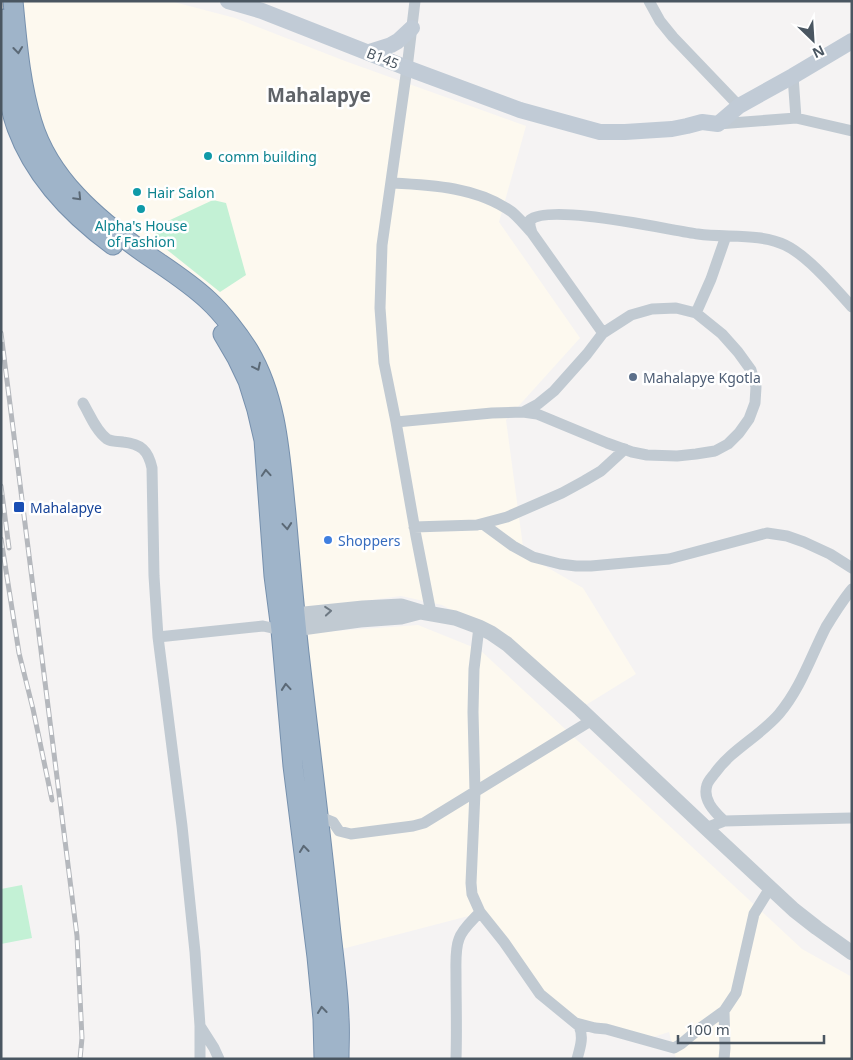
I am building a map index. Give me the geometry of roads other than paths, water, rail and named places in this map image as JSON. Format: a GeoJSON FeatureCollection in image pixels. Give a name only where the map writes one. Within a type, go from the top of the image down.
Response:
{"type":"FeatureCollection","features":[{"type":"Feature","properties":{"kind":"highway"},"geometry":{"type":"LineString","coordinates":[[13,1],[21,76],[28,107],[41,145],[52,165],[73,192],[100,219],[187,282],[210,302],[244,345],[262,377],[271,403],[278,438],[294,766],[317,957],[323,1019],[324,1059]]}},
{"type":"Feature","properties":{"kind":"highway"},"geometry":{"type":"LineString","coordinates":[[1,19],[6,78],[17,128],[39,172],[63,201],[91,229],[201,310],[226,338],[245,374],[257,410],[264,440],[274,576],[288,623],[326,878],[340,1018],[340,1059]]}},
{"type":"Feature","properties":{"kind":"main road","name":"B145"},"geometry":{"type":"LineString","coordinates":[[228,1],[262,11],[520,110],[600,132],[672,129],[702,122],[718,124]]}},
{"type":"Feature","properties":{"kind":"main road"},"geometry":{"type":"LineString","coordinates":[[369,52],[391,45],[412,28]]}},
{"type":"Feature","properties":{"kind":"main road"},"geometry":{"type":"LineString","coordinates":[[718,124],[739,106],[852,41]]}},
{"type":"Feature","properties":{"kind":"street"},"geometry":{"type":"LineString","coordinates":[[415,1],[382,245],[380,308],[384,363],[414,527],[426,612]]}},
{"type":"Feature","properties":{"kind":"street"},"geometry":{"type":"LineString","coordinates":[[649,1],[660,21],[673,37],[739,106]]}},
{"type":"Feature","properties":{"kind":"street"},"geometry":{"type":"LineString","coordinates":[[793,76],[796,118]]}},
{"type":"Feature","properties":{"kind":"street"},"geometry":{"type":"LineString","coordinates":[[718,124],[796,118],[852,131]]}},
{"type":"Feature","properties":{"kind":"street"},"geometry":{"type":"LineString","coordinates":[[391,183],[461,190],[499,204],[511,212],[532,233],[603,333]]}},
{"type":"Feature","properties":{"kind":"street"},"geometry":{"type":"LineString","coordinates":[[532,233],[530,220],[534,217],[544,215],[588,216],[699,234],[772,241],[792,249],[824,276],[852,307]]}},
{"type":"Feature","properties":{"kind":"street"},"geometry":{"type":"LineString","coordinates":[[696,313],[711,279],[726,236]]}},
{"type":"Feature","properties":{"kind":"street"},"geometry":{"type":"LineString","coordinates":[[396,422],[522,412],[537,414],[625,449],[647,455],[677,456],[715,450],[728,444],[739,433],[748,419],[755,403],[756,387],[751,370],[738,352],[722,334],[696,313],[676,308],[652,309],[631,315],[603,333],[554,391],[538,404],[522,412]]}},
{"type":"Feature","properties":{"kind":"street"},"geometry":{"type":"LineString","coordinates":[[83,403],[102,435],[114,442],[137,445],[146,452],[150,462],[158,636],[182,826],[195,952],[200,1026],[200,1059]]}},
{"type":"Feature","properties":{"kind":"street"},"geometry":{"type":"LineString","coordinates":[[414,527],[477,525],[507,517],[562,493],[601,471],[625,449]]}},
{"type":"Feature","properties":{"kind":"street"},"geometry":{"type":"LineString","coordinates":[[483,524],[513,546],[533,557],[568,565],[591,566],[669,560],[767,533],[787,536],[804,542],[830,554],[852,568]]}},
{"type":"Feature","properties":{"kind":"street"},"geometry":{"type":"LineString","coordinates":[[724,821],[710,806],[707,799],[707,783],[720,766],[779,714],[804,674],[826,628],[852,589]]}},
{"type":"Feature","properties":{"kind":"street"},"geometry":{"type":"LineString","coordinates":[[158,636],[288,623],[386,606],[400,606],[455,618],[479,627],[507,644],[592,720],[770,888],[802,916],[852,953]]}},
{"type":"Feature","properties":{"kind":"street"},"geometry":{"type":"LineString","coordinates":[[479,627],[473,695],[475,792],[472,894],[480,912],[504,942],[540,994],[579,1026],[581,1044],[577,1059]]}},
{"type":"Feature","properties":{"kind":"street"},"geometry":{"type":"LineString","coordinates":[[318,816],[333,822],[344,833],[351,834],[424,823],[592,720]]}},
{"type":"Feature","properties":{"kind":"street"},"geometry":{"type":"LineString","coordinates":[[706,828],[724,821],[852,818]]}},
{"type":"Feature","properties":{"kind":"street"},"geometry":{"type":"LineString","coordinates":[[576,1023],[606,1029],[674,1048],[681,1044],[698,1029],[724,1011],[736,993],[752,920],[770,888]]}},
{"type":"Feature","properties":{"kind":"street"},"geometry":{"type":"LineString","coordinates":[[456,1059],[457,950],[459,939],[480,912]]}},
{"type":"Feature","properties":{"kind":"street"},"geometry":{"type":"LineString","coordinates":[[724,1011],[724,1059]]}},
{"type":"Feature","properties":{"kind":"street"},"geometry":{"type":"LineString","coordinates":[[200,1026],[219,1059]]}},
{"type":"Feature","properties":{"kind":"railway"},"geometry":{"type":"LineString","coordinates":[[1,333],[77,936],[82,1038],[80,1059]]}},
{"type":"Feature","properties":{"kind":"railway"},"geometry":{"type":"LineString","coordinates":[[1,486],[9,548]]}},
{"type":"Feature","properties":{"kind":"railway"},"geometry":{"type":"LineString","coordinates":[[1,539],[19,653],[52,800]]}},
{"type":"Feature","properties":{"kind":"place","name":"comm building"},"geometry":{"type":"Point","coordinates":[208,156]}},
{"type":"Feature","properties":{"kind":"place","name":"Hair Salon"},"geometry":{"type":"Point","coordinates":[137,192]}},
{"type":"Feature","properties":{"kind":"place","name":"Alpha's House of Fashion"},"geometry":{"type":"Point","coordinates":[141,209]}},
{"type":"Feature","properties":{"kind":"place","name":"Mahalapye Kgotla"},"geometry":{"type":"Point","coordinates":[633,377]}},
{"type":"Feature","properties":{"kind":"place","name":"Mahalapye"},"geometry":{"type":"Point","coordinates":[19,507]}},
{"type":"Feature","properties":{"kind":"place","name":"Shoppers"},"geometry":{"type":"Point","coordinates":[328,540]}},
{"type":"Feature","properties":{"kind":"district","name":"Mahalapye"},"geometry":{"type":"Point","coordinates":[319,95]}}]}
